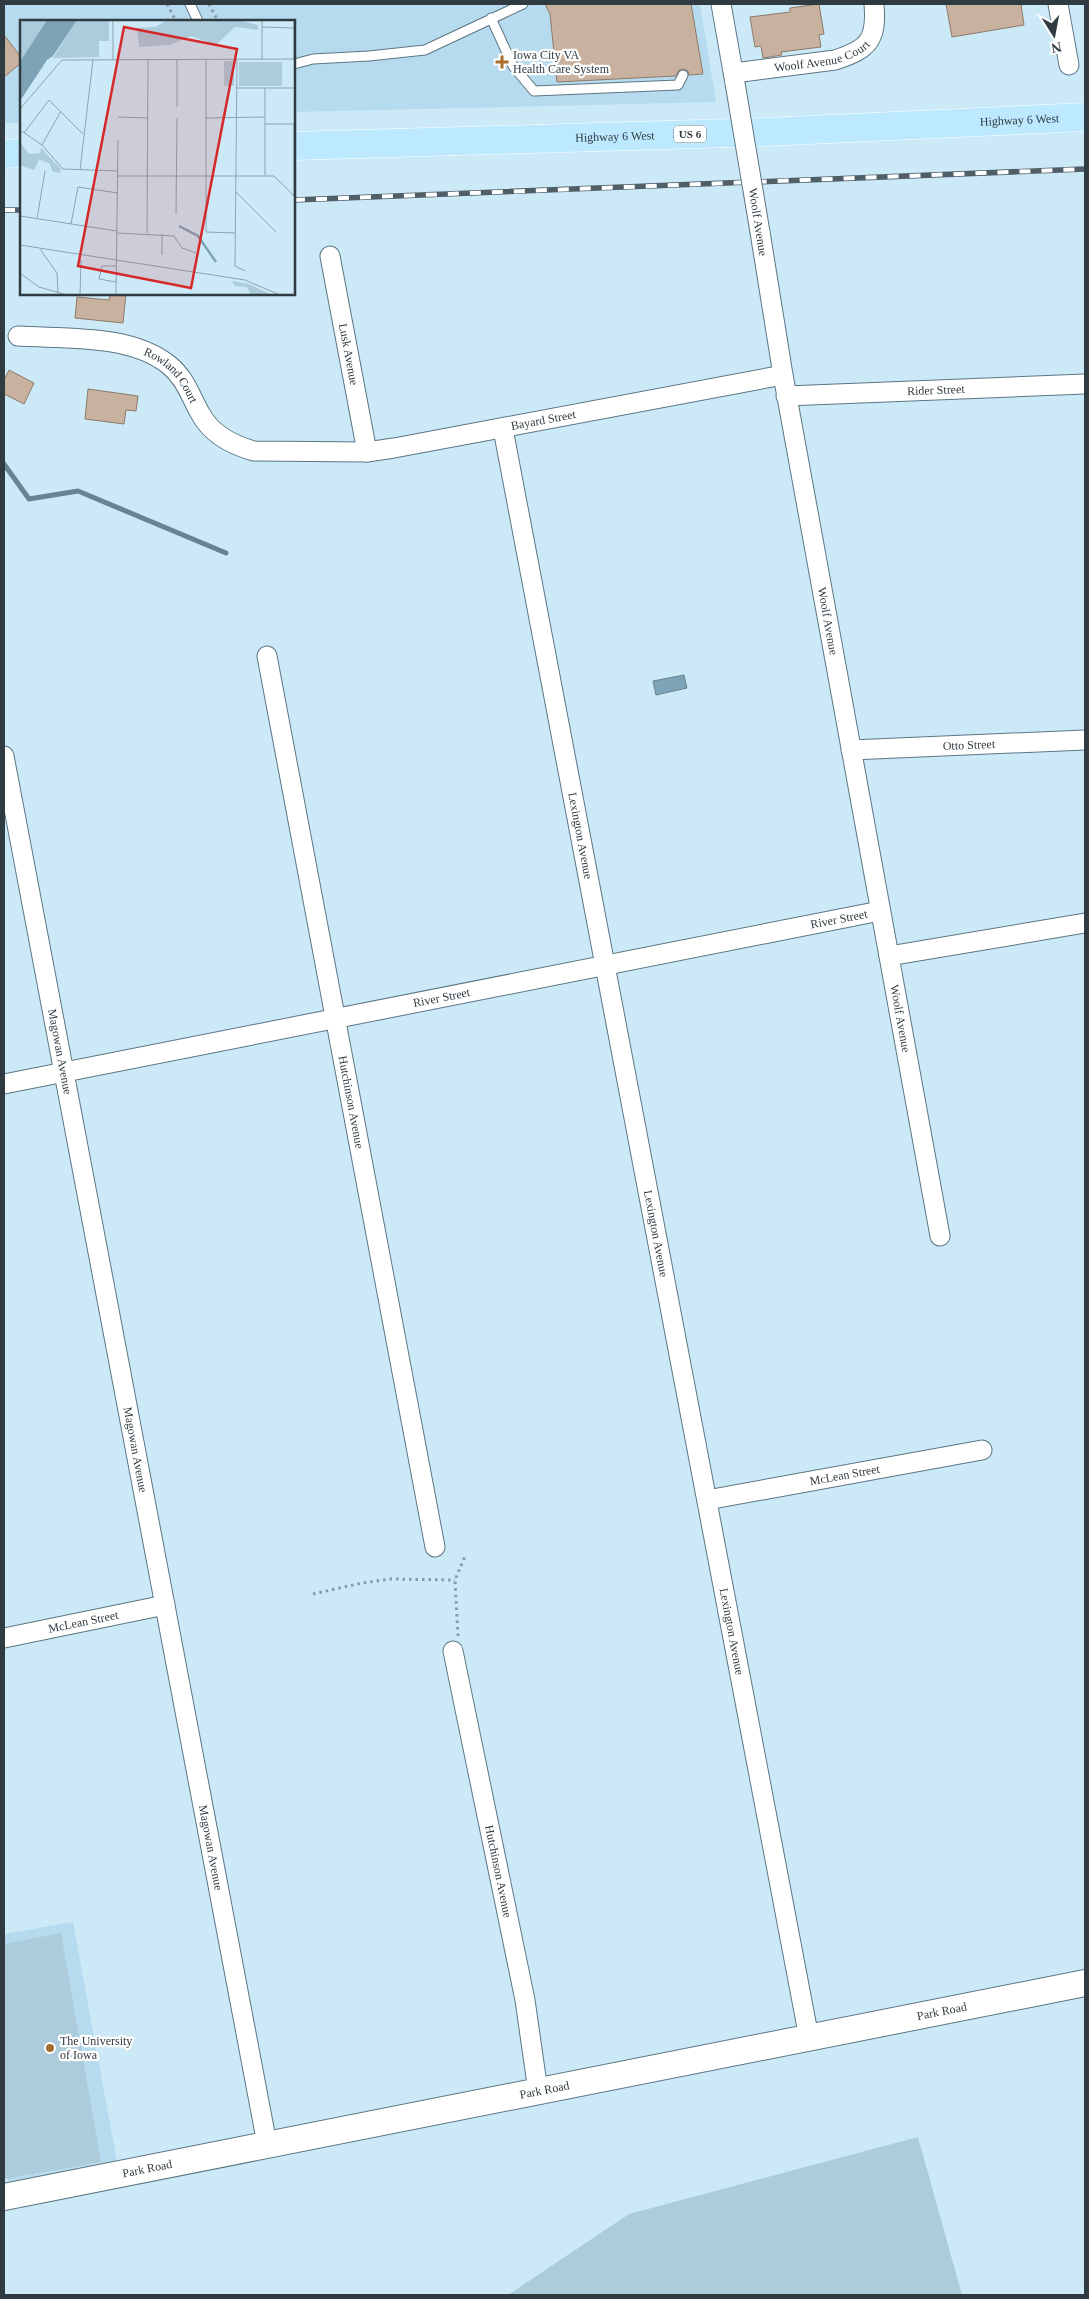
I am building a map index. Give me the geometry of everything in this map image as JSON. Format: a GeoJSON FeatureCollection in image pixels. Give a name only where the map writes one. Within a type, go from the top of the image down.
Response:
{"type":"FeatureCollection","features":[{"type":"Feature","properties":{"kind":"main road","name":"Highway 6 West"},"geometry":{"type":"LineString","coordinates":[[295,146],[765,132],[1085,117]]}},
{"type":"Feature","properties":{"kind":"main road"},"geometry":{"type":"LineString","coordinates":[[4,154],[20,153]]}},
{"type":"Feature","properties":{"kind":"street","name":"Woolf Avenue"},"geometry":{"type":"LineString","coordinates":[[721,4],[786,396],[940,1236]]}},
{"type":"Feature","properties":{"kind":"street","name":"Woolf Avenue Court"},"geometry":{"type":"LineString","coordinates":[[734,78],[835,60],[851,55],[864,48],[871,38],[876,25],[874,4]]}},
{"type":"Feature","properties":{"kind":"street"},"geometry":{"type":"LineString","coordinates":[[1058,4],[1069,65]]}},
{"type":"Feature","properties":{"kind":"street","name":"Lusk Avenue"},"geometry":{"type":"LineString","coordinates":[[330,256],[367,452]]}},
{"type":"Feature","properties":{"kind":"street","name":"Rowland Court"},"geometry":{"type":"LineString","coordinates":[[18,336],[124,343],[144,350],[169,365],[185,381],[201,415],[209,427],[223,438],[238,446],[254,451],[301,451]]}},
{"type":"Feature","properties":{"kind":"street","name":"Bayard Street"},"geometry":{"type":"LineString","coordinates":[[301,451],[367,452],[783,376]]}},
{"type":"Feature","properties":{"kind":"street","name":"Rider Street"},"geometry":{"type":"LineString","coordinates":[[786,396],[1085,384]]}},
{"type":"Feature","properties":{"kind":"street","name":"Lexington Avenue"},"geometry":{"type":"LineString","coordinates":[[504,428],[809,2038]]}},
{"type":"Feature","properties":{"kind":"street","name":"Hutchinson Avenue"},"geometry":{"type":"LineString","coordinates":[[267,656],[435,1547]]}},
{"type":"Feature","properties":{"kind":"street","name":"Otto Street"},"geometry":{"type":"LineString","coordinates":[[851,750],[1085,740]]}},
{"type":"Feature","properties":{"kind":"street","name":"Magowan Avenue"},"geometry":{"type":"LineString","coordinates":[[4,756],[267,2144]]}},
{"type":"Feature","properties":{"kind":"street","name":"River Street"},"geometry":{"type":"LineString","coordinates":[[4,1084],[880,911]]}},
{"type":"Feature","properties":{"kind":"street"},"geometry":{"type":"LineString","coordinates":[[889,956],[1085,923]]}},
{"type":"Feature","properties":{"kind":"street","name":"McLean Street"},"geometry":{"type":"LineString","coordinates":[[707,1500],[982,1450]]}},
{"type":"Feature","properties":{"kind":"street","name":"McLean Street"},"geometry":{"type":"LineString","coordinates":[[4,1638],[165,1605]]}},
{"type":"Feature","properties":{"kind":"street","name":"Hutchinson Avenue"},"geometry":{"type":"LineString","coordinates":[[453,1651],[525,2000],[538,2091]]}},
{"type":"Feature","properties":{"kind":"street","name":"Park Road"},"geometry":{"type":"LineString","coordinates":[[4,2196],[1085,1983]]}},
{"type":"Feature","properties":{"kind":"lane"},"geometry":{"type":"LineString","coordinates":[[190,4],[198,20]]}},
{"type":"Feature","properties":{"kind":"lane"},"geometry":{"type":"LineString","coordinates":[[295,64],[313,59],[370,56],[425,50],[523,4]]}},
{"type":"Feature","properties":{"kind":"lane"},"geometry":{"type":"LineString","coordinates":[[491,18],[513,66],[534,91],[678,85],[683,75]]}},
{"type":"Feature","properties":{"kind":"path"},"geometry":{"type":"LineString","coordinates":[[167,4],[175,20]]}},
{"type":"Feature","properties":{"kind":"path"},"geometry":{"type":"LineString","coordinates":[[209,4],[217,20]]}},
{"type":"Feature","properties":{"kind":"path"},"geometry":{"type":"LineString","coordinates":[[458,1633],[455,1580],[466,1554]]}},
{"type":"Feature","properties":{"kind":"path"},"geometry":{"type":"LineString","coordinates":[[313,1594],[362,1583],[391,1579],[455,1580]]}},
{"type":"Feature","properties":{"kind":"shaded area","name":"Iowa City VA Health Care System"},"geometry":{"type":"Polygon","coordinates":[[[4,4],[700,4],[716,102],[295,112],[295,20],[20,20],[20,123],[4,123],[4,4]]]}},
{"type":"Feature","properties":{"kind":"shaded area"},"geometry":{"type":"Polygon","coordinates":[[[684,675],[687,688],[656,695],[653,681],[684,675]]]}},
{"type":"Feature","properties":{"kind":"shaded area","name":"The University of Iowa"},"geometry":{"type":"Polygon","coordinates":[[[73,1922],[117,2162],[8,2182],[4,2164],[4,1934],[73,1922]]]}},
{"type":"Feature","properties":{"kind":"shaded area","name":"The University of Iowa"},"geometry":{"type":"Polygon","coordinates":[[[61,1933],[101,2162],[4,2179],[4,1944],[61,1933]]]}},
{"type":"Feature","properties":{"kind":"shaded area"},"geometry":{"type":"Polygon","coordinates":[[[918,2137],[962,2295],[508,2295],[629,2214],[918,2137]]]}},
{"type":"Feature","properties":{"kind":"building"},"geometry":{"type":"Polygon","coordinates":[[[545,4],[691,4],[703,74],[689,75],[688,71],[683,69],[679,70],[676,76],[557,82],[550,14],[545,4]]]}},
{"type":"Feature","properties":{"kind":"building"},"geometry":{"type":"Polygon","coordinates":[[[819,4],[824,34],[819,35],[821,47],[781,52],[782,55],[763,58],[761,46],[755,47],[750,17],[790,12],[790,8],[819,4]]]}},
{"type":"Feature","properties":{"kind":"building"},"geometry":{"type":"Polygon","coordinates":[[[946,4],[1021,4],[1024,25],[952,37],[946,4]]]}},
{"type":"Feature","properties":{"kind":"building"},"geometry":{"type":"Polygon","coordinates":[[[4,35],[20,56],[20,64],[4,77],[4,35]]]}},
{"type":"Feature","properties":{"kind":"building"},"geometry":{"type":"Polygon","coordinates":[[[110,295],[126,295],[123,323],[75,318],[77,297],[109,300],[110,295]]]}},
{"type":"Feature","properties":{"kind":"building"},"geometry":{"type":"Polygon","coordinates":[[[9,370],[34,383],[24,404],[4,394],[4,380],[9,370]]]}},
{"type":"Feature","properties":{"kind":"building"},"geometry":{"type":"Polygon","coordinates":[[[88,389],[138,396],[136,411],[126,410],[124,424],[85,419],[88,389]]]}},
{"type":"Feature","properties":{"kind":"waterway"},"geometry":{"type":"LineString","coordinates":[[4,464],[29,499],[78,491],[226,553]]}},
{"type":"Feature","properties":{"kind":"railway"},"geometry":{"type":"LineString","coordinates":[[295,200],[1085,169]]}},
{"type":"Feature","properties":{"kind":"railway"},"geometry":{"type":"LineString","coordinates":[[4,210],[20,210]]}},
{"type":"Feature","properties":{"kind":"place","name":"Iowa City VA Health Care System"},"geometry":{"type":"Point","coordinates":[502,62]}},
{"type":"Feature","properties":{"kind":"place","name":"The University of Iowa"},"geometry":{"type":"Point","coordinates":[50,2048]}}]}
